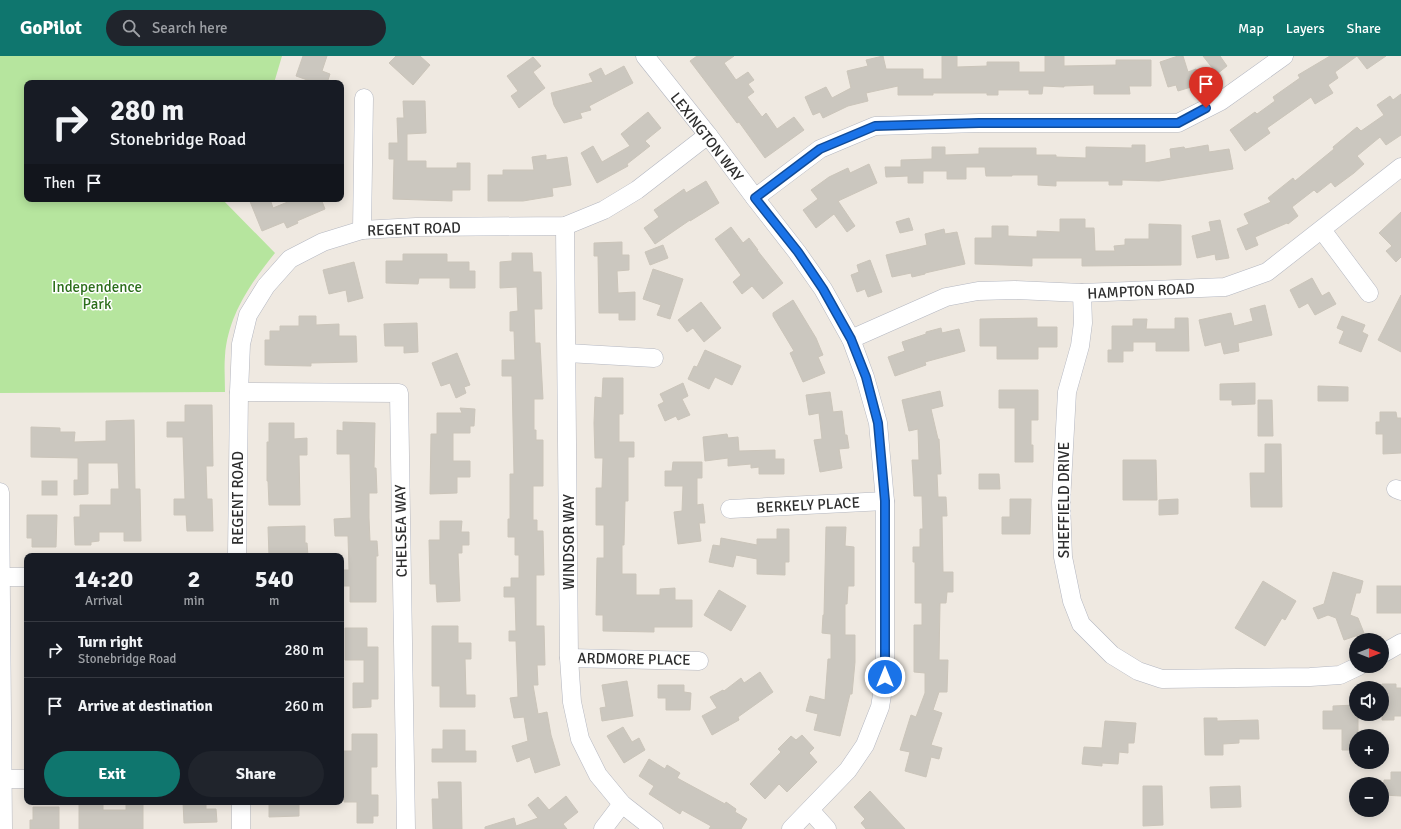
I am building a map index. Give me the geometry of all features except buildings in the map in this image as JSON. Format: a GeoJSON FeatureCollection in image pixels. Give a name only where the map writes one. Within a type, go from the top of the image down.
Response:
{"type":"FeatureCollection","features":[{"type":"Feature","properties":{"kind":"street","name":"LEXINGTON WAY"},"geometry":{"type":"LineString","coordinates":[[645,56],[798,252],[823,289],[851,339],[866,377],[878,423],[885,501],[885,677],[880,707],[865,745],[848,770],[791,829]]}},
{"type":"Feature","properties":{"kind":"street"},"geometry":{"type":"LineString","coordinates":[[755,198],[820,149],[875,126],[979,123],[1178,123],[1221,101],[1284,56]]}},
{"type":"Feature","properties":{"kind":"street"},"geometry":{"type":"LineString","coordinates":[[362,230],[364,98]]}},
{"type":"Feature","properties":{"kind":"street","name":"REGENT ROAD"},"geometry":{"type":"LineString","coordinates":[[238,553],[239,392],[241,344],[248,315],[266,286],[290,259],[323,242],[362,230],[416,227],[565,226],[604,210],[637,190],[708,135]]}},
{"type":"Feature","properties":{"kind":"street","name":"HAMPTON ROAD"},"geometry":{"type":"LineString","coordinates":[[851,339],[946,297],[972,292],[1016,290],[1082,293],[1225,287],[1267,272],[1401,167]]}},
{"type":"Feature","properties":{"kind":"street","name":"WINDSOR WAY"},"geometry":{"type":"LineString","coordinates":[[565,226],[570,658],[572,702],[580,739],[598,775],[622,804],[654,829]]}},
{"type":"Feature","properties":{"kind":"street"},"geometry":{"type":"LineString","coordinates":[[1322,230],[1369,293]]}},
{"type":"Feature","properties":{"kind":"street","name":"SHEFFIELD DRIVE"},"geometry":{"type":"LineString","coordinates":[[1082,293],[1083,323],[1080,346],[1067,392],[1061,502],[1063,557],[1072,601],[1081,624],[1112,655],[1138,671],[1162,679],[1310,677],[1340,675],[1349,671]]}},
{"type":"Feature","properties":{"kind":"street"},"geometry":{"type":"LineString","coordinates":[[567,353],[654,358]]}},
{"type":"Feature","properties":{"kind":"street","name":"CHELSEA WAY"},"geometry":{"type":"LineString","coordinates":[[239,392],[399,393],[406,829]]}},
{"type":"Feature","properties":{"kind":"street"},"geometry":{"type":"LineString","coordinates":[[0,492],[3,829]]}},
{"type":"Feature","properties":{"kind":"street","name":"BERKELY PLACE"},"geometry":{"type":"LineString","coordinates":[[730,508],[885,501]]}},
{"type":"Feature","properties":{"kind":"street"},"geometry":{"type":"LineString","coordinates":[[1,577],[24,577]]}},
{"type":"Feature","properties":{"kind":"street"},"geometry":{"type":"LineString","coordinates":[[1389,650],[1401,643]]}},
{"type":"Feature","properties":{"kind":"street","name":"ARDMORE PLACE"},"geometry":{"type":"LineString","coordinates":[[570,658],[699,661]]}},
{"type":"Feature","properties":{"kind":"street"},"geometry":{"type":"LineString","coordinates":[[2,779],[24,779]]}},
{"type":"Feature","properties":{"kind":"street"},"geometry":{"type":"LineString","coordinates":[[603,829],[622,804]]}},
{"type":"Feature","properties":{"kind":"street"},"geometry":{"type":"LineString","coordinates":[[241,805],[241,829]]}},
{"type":"Feature","properties":{"kind":"street"},"geometry":{"type":"LineString","coordinates":[[810,810],[827,829]]}},
{"type":"Feature","properties":{"kind":"green space","name":"Independence Park"},"geometry":{"type":"Polygon","coordinates":[[[0,56],[282,56],[275,80],[24,80],[24,202],[225,202],[275,253],[249,288],[236,313],[227,341],[225,356],[225,392],[0,393],[0,56]]]}},
{"type":"Feature","properties":{"kind":"route"},"geometry":{"type":"LineString","coordinates":[[885,677],[885,501],[883,463],[878,423],[866,377],[851,339],[823,289],[798,252],[755,198],[820,149],[875,126],[979,123],[1178,123],[1206,108]]}}]}
